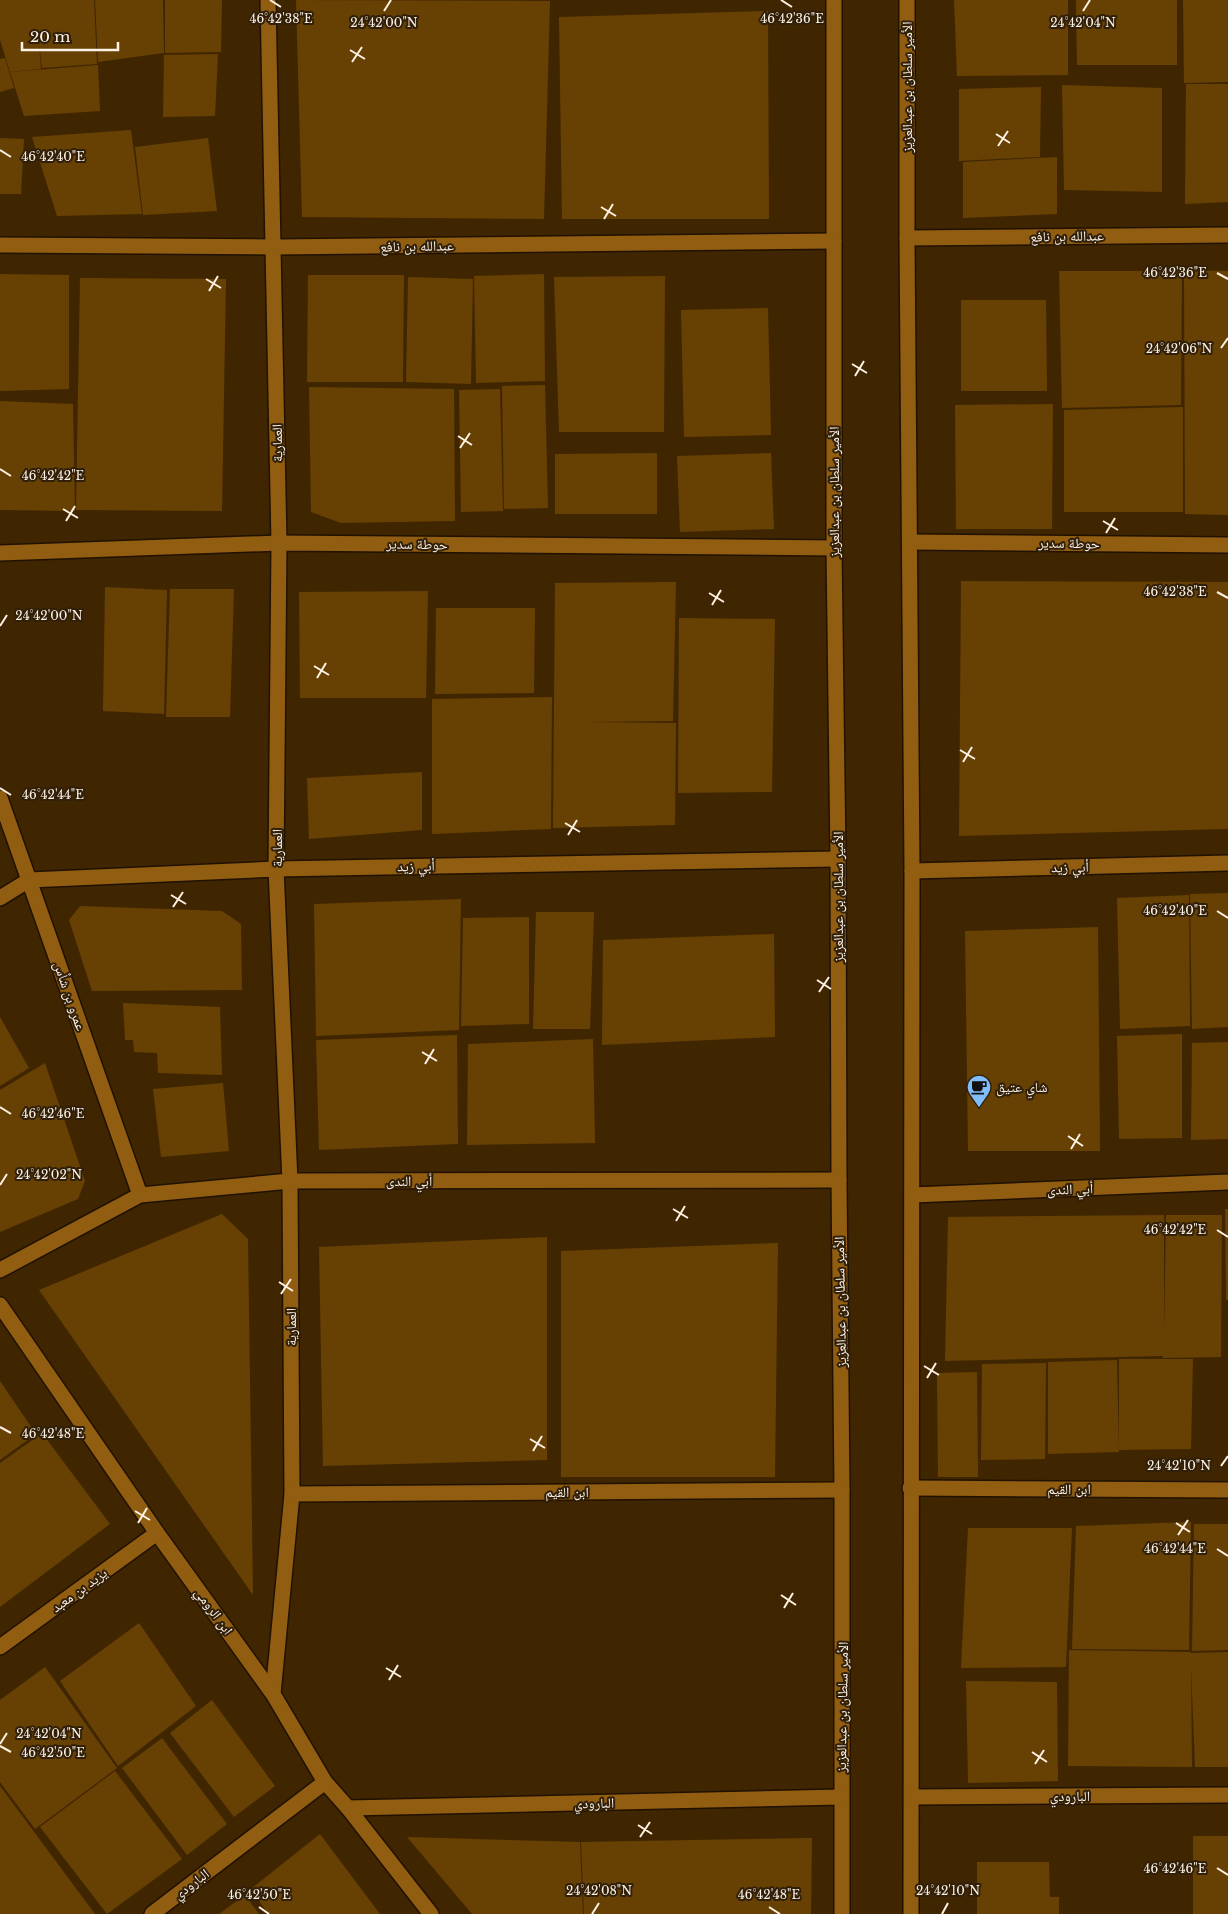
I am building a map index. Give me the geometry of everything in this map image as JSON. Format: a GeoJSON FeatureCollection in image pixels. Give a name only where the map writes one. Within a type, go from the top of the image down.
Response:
{"type":"FeatureCollection","features":[{"type":"Feature","properties":{"kind":"street","name":"العمارية"},"geometry":{"type":"LineString","coordinates":[[268,0],[279,543],[276,868],[290,1181],[292,1494],[274,1694]]}},
{"type":"Feature","properties":{"kind":"street","name":"الأمير سلطان بن عبدالعزيز"},"geometry":{"type":"LineString","coordinates":[[834,0],[834,548],[842,1490],[840,1797],[842,1914]]}},
{"type":"Feature","properties":{"kind":"street","name":"الأمير سلطان بن عبدالعزيز"},"geometry":{"type":"LineString","coordinates":[[907,0],[906,238],[912,871],[910,1488],[912,1914]]}},
{"type":"Feature","properties":{"kind":"street","name":"عبدالله بن نافع"},"geometry":{"type":"LineString","coordinates":[[906,238],[1228,235]]}},
{"type":"Feature","properties":{"kind":"street","name":"عبدالله بن نافع"},"geometry":{"type":"LineString","coordinates":[[0,245],[274,247],[834,241]]}},
{"type":"Feature","properties":{"kind":"street","name":"حوطة سدير"},"geometry":{"type":"LineString","coordinates":[[910,542],[1228,545]]}},
{"type":"Feature","properties":{"kind":"street","name":"حوطة سدير"},"geometry":{"type":"LineString","coordinates":[[0,552],[279,543],[834,548]]}},
{"type":"Feature","properties":{"kind":"street","name":"عمرو بن شأس"},"geometry":{"type":"LineString","coordinates":[[0,798],[140,1195]]}},
{"type":"Feature","properties":{"kind":"street","name":"أبي زيد"},"geometry":{"type":"LineString","coordinates":[[0,898],[29,880],[276,868],[838,859]]}},
{"type":"Feature","properties":{"kind":"street","name":"أبي زيد"},"geometry":{"type":"LineString","coordinates":[[912,871],[1228,863]]}},
{"type":"Feature","properties":{"kind":"street","name":"أبي الندى"},"geometry":{"type":"LineString","coordinates":[[0,1270],[140,1195],[290,1181],[838,1180]]}},
{"type":"Feature","properties":{"kind":"street","name":"أبي الندى"},"geometry":{"type":"LineString","coordinates":[[912,1195],[1228,1182]]}},
{"type":"Feature","properties":{"kind":"street","name":"ابن الرومي"},"geometry":{"type":"LineString","coordinates":[[0,1305],[157,1533],[274,1694],[325,1782],[348,1808],[431,1914]]}},
{"type":"Feature","properties":{"kind":"street","name":"ابن القيم"},"geometry":{"type":"LineString","coordinates":[[910,1488],[1228,1490]]}},
{"type":"Feature","properties":{"kind":"street","name":"ابن القيم"},"geometry":{"type":"LineString","coordinates":[[292,1494],[842,1490]]}},
{"type":"Feature","properties":{"kind":"street","name":"يزيد بن معبد"},"geometry":{"type":"LineString","coordinates":[[0,1647],[157,1533]]}},
{"type":"Feature","properties":{"kind":"street","name":"البارودي"},"geometry":{"type":"LineString","coordinates":[[152,1914],[325,1782]]}},
{"type":"Feature","properties":{"kind":"street","name":"البارودي"},"geometry":{"type":"LineString","coordinates":[[912,1797],[1228,1796]]}},
{"type":"Feature","properties":{"kind":"street","name":"البارودي"},"geometry":{"type":"LineString","coordinates":[[348,1808],[840,1797]]}},
{"type":"Feature","properties":{"kind":"building"},"geometry":{"type":"Polygon","coordinates":[[[0,0],[94,0],[97,64],[42,68],[39,43],[41,69],[10,72],[0,40],[0,0]]]}},
{"type":"Feature","properties":{"kind":"building"},"geometry":{"type":"Polygon","coordinates":[[[95,0],[163,0],[164,53],[98,62],[95,0]]]}},
{"type":"Feature","properties":{"kind":"building"},"geometry":{"type":"Polygon","coordinates":[[[165,0],[222,0],[221,52],[165,53],[165,0]]]}},
{"type":"Feature","properties":{"kind":"building"},"geometry":{"type":"Polygon","coordinates":[[[296,0],[550,1],[544,219],[302,217],[296,0]]]}},
{"type":"Feature","properties":{"kind":"building"},"geometry":{"type":"Polygon","coordinates":[[[954,0],[1068,0],[1068,75],[957,76],[954,0]]]}},
{"type":"Feature","properties":{"kind":"building"},"geometry":{"type":"Polygon","coordinates":[[[1076,0],[1177,0],[1177,65],[1077,65],[1076,0]]]}},
{"type":"Feature","properties":{"kind":"building"},"geometry":{"type":"Polygon","coordinates":[[[1183,0],[1228,0],[1228,82],[1184,83],[1183,0]]]}},
{"type":"Feature","properties":{"kind":"building"},"geometry":{"type":"Polygon","coordinates":[[[768,11],[769,219],[562,219],[559,17],[768,11]]]}},
{"type":"Feature","properties":{"kind":"building"},"geometry":{"type":"Polygon","coordinates":[[[218,54],[215,116],[163,117],[164,55],[218,54]]]}},
{"type":"Feature","properties":{"kind":"building"},"geometry":{"type":"Polygon","coordinates":[[[5,58],[14,88],[0,92],[0,59],[5,58]]]}},
{"type":"Feature","properties":{"kind":"building"},"geometry":{"type":"Polygon","coordinates":[[[98,65],[100,111],[24,116],[10,72],[98,65]]]}},
{"type":"Feature","properties":{"kind":"building"},"geometry":{"type":"Polygon","coordinates":[[[1186,84],[1228,84],[1228,202],[1185,204],[1186,84]]]}},
{"type":"Feature","properties":{"kind":"building"},"geometry":{"type":"Polygon","coordinates":[[[1062,85],[1162,88],[1162,192],[1064,190],[1062,85]]]}},
{"type":"Feature","properties":{"kind":"building"},"geometry":{"type":"Polygon","coordinates":[[[1041,87],[1040,157],[959,161],[959,89],[1041,87]]]}},
{"type":"Feature","properties":{"kind":"building"},"geometry":{"type":"Polygon","coordinates":[[[131,130],[142,214],[57,216],[32,137],[131,130]]]}},
{"type":"Feature","properties":{"kind":"building"},"geometry":{"type":"Polygon","coordinates":[[[0,138],[24,139],[21,194],[0,194],[0,138]]]}},
{"type":"Feature","properties":{"kind":"building"},"geometry":{"type":"Polygon","coordinates":[[[208,138],[217,211],[143,215],[135,147],[208,138]]]}},
{"type":"Feature","properties":{"kind":"building"},"geometry":{"type":"Polygon","coordinates":[[[1057,157],[1057,214],[963,218],[963,162],[1057,157]]]}},
{"type":"Feature","properties":{"kind":"building"},"geometry":{"type":"Polygon","coordinates":[[[1184,270],[1228,271],[1228,515],[1185,514],[1184,270]]]}},
{"type":"Feature","properties":{"kind":"building"},"geometry":{"type":"Polygon","coordinates":[[[1059,271],[1182,271],[1181,405],[1062,408],[1059,271]]]}},
{"type":"Feature","properties":{"kind":"building"},"geometry":{"type":"Polygon","coordinates":[[[0,274],[69,275],[69,389],[0,391],[0,274]]]}},
{"type":"Feature","properties":{"kind":"building"},"geometry":{"type":"Polygon","coordinates":[[[544,274],[545,381],[476,383],[474,276],[544,274]]]}},
{"type":"Feature","properties":{"kind":"building"},"geometry":{"type":"Polygon","coordinates":[[[308,275],[404,275],[403,382],[307,382],[308,275]]]}},
{"type":"Feature","properties":{"kind":"building"},"geometry":{"type":"Polygon","coordinates":[[[665,276],[664,432],[559,432],[554,277],[665,276]]]}},
{"type":"Feature","properties":{"kind":"building"},"geometry":{"type":"Polygon","coordinates":[[[408,277],[473,279],[471,384],[406,382],[408,277]]]}},
{"type":"Feature","properties":{"kind":"building"},"geometry":{"type":"Polygon","coordinates":[[[80,278],[226,279],[222,511],[76,510],[80,278]]]}},
{"type":"Feature","properties":{"kind":"building"},"geometry":{"type":"Polygon","coordinates":[[[961,300],[1046,300],[1047,391],[961,391],[961,300]]]}},
{"type":"Feature","properties":{"kind":"building"},"geometry":{"type":"Polygon","coordinates":[[[768,308],[771,435],[684,437],[681,310],[768,308]]]}},
{"type":"Feature","properties":{"kind":"building"},"geometry":{"type":"Polygon","coordinates":[[[545,385],[548,508],[504,509],[502,386],[545,385]]]}},
{"type":"Feature","properties":{"kind":"building"},"geometry":{"type":"Polygon","coordinates":[[[309,387],[454,389],[455,521],[341,523],[311,512],[309,387]]]}},
{"type":"Feature","properties":{"kind":"building"},"geometry":{"type":"Polygon","coordinates":[[[500,389],[503,511],[461,512],[459,390],[500,389]]]}},
{"type":"Feature","properties":{"kind":"building"},"geometry":{"type":"Polygon","coordinates":[[[0,401],[73,404],[75,511],[0,510],[0,401]]]}},
{"type":"Feature","properties":{"kind":"building"},"geometry":{"type":"Polygon","coordinates":[[[1053,404],[1052,529],[956,529],[955,405],[1053,404]]]}},
{"type":"Feature","properties":{"kind":"building"},"geometry":{"type":"Polygon","coordinates":[[[1183,407],[1183,512],[1064,512],[1064,410],[1183,407]]]}},
{"type":"Feature","properties":{"kind":"building"},"geometry":{"type":"Polygon","coordinates":[[[657,453],[657,514],[555,514],[555,454],[657,453]]]}},
{"type":"Feature","properties":{"kind":"building"},"geometry":{"type":"Polygon","coordinates":[[[771,453],[774,529],[680,532],[677,456],[771,453]]]}},
{"type":"Feature","properties":{"kind":"building"},"geometry":{"type":"Polygon","coordinates":[[[961,581],[1228,582],[1228,829],[959,836],[961,581]]]}},
{"type":"Feature","properties":{"kind":"building"},"geometry":{"type":"Polygon","coordinates":[[[676,582],[673,721],[588,722],[676,723],[675,825],[553,828],[555,583],[676,582]]]}},
{"type":"Feature","properties":{"kind":"building"},"geometry":{"type":"Polygon","coordinates":[[[105,587],[167,590],[164,714],[103,711],[105,587]]]}},
{"type":"Feature","properties":{"kind":"building"},"geometry":{"type":"Polygon","coordinates":[[[170,589],[234,589],[230,717],[166,717],[170,589]]]}},
{"type":"Feature","properties":{"kind":"building"},"geometry":{"type":"Polygon","coordinates":[[[428,591],[426,698],[300,698],[299,592],[428,591]]]}},
{"type":"Feature","properties":{"kind":"building"},"geometry":{"type":"Polygon","coordinates":[[[436,608],[535,608],[534,693],[435,694],[436,608]]]}},
{"type":"Feature","properties":{"kind":"building"},"geometry":{"type":"Polygon","coordinates":[[[679,618],[775,619],[772,792],[678,793],[679,618]]]}},
{"type":"Feature","properties":{"kind":"building"},"geometry":{"type":"Polygon","coordinates":[[[552,697],[551,829],[432,834],[432,699],[552,697]]]}},
{"type":"Feature","properties":{"kind":"building"},"geometry":{"type":"Polygon","coordinates":[[[422,772],[422,830],[309,839],[307,778],[422,772]]]}},
{"type":"Feature","properties":{"kind":"building"},"geometry":{"type":"Polygon","coordinates":[[[1228,893],[1228,1027],[1192,1029],[1190,894],[1228,893]]]}},
{"type":"Feature","properties":{"kind":"building"},"geometry":{"type":"Polygon","coordinates":[[[1189,895],[1190,1026],[1120,1029],[1117,898],[1189,895]]]}},
{"type":"Feature","properties":{"kind":"building"},"geometry":{"type":"Polygon","coordinates":[[[461,899],[459,1030],[316,1036],[314,904],[461,899]]]}},
{"type":"Feature","properties":{"kind":"building"},"geometry":{"type":"Polygon","coordinates":[[[80,906],[222,911],[241,924],[242,990],[92,991],[69,920],[80,906]]]}},
{"type":"Feature","properties":{"kind":"building"},"geometry":{"type":"Polygon","coordinates":[[[536,912],[594,912],[590,1029],[533,1029],[536,912]]]}},
{"type":"Feature","properties":{"kind":"building"},"geometry":{"type":"Polygon","coordinates":[[[529,917],[529,1024],[461,1026],[463,918],[529,917]]]}},
{"type":"Feature","properties":{"kind":"building"},"geometry":{"type":"Polygon","coordinates":[[[1098,927],[1100,1151],[968,1151],[965,931],[1098,927]]]}},
{"type":"Feature","properties":{"kind":"building"},"geometry":{"type":"Polygon","coordinates":[[[774,934],[775,1037],[602,1045],[603,940],[774,934]]]}},
{"type":"Feature","properties":{"kind":"building"},"geometry":{"type":"Polygon","coordinates":[[[123,1003],[220,1007],[222,1075],[158,1073],[157,1053],[134,1052],[133,1040],[125,1040],[123,1003]]]}},
{"type":"Feature","properties":{"kind":"building"},"geometry":{"type":"Polygon","coordinates":[[[0,1017],[29,1068],[0,1086],[0,1017]]]}},
{"type":"Feature","properties":{"kind":"building"},"geometry":{"type":"Polygon","coordinates":[[[1182,1034],[1182,1138],[1119,1139],[1117,1036],[1182,1034]]]}},
{"type":"Feature","properties":{"kind":"building"},"geometry":{"type":"Polygon","coordinates":[[[457,1035],[458,1144],[319,1150],[316,1040],[457,1035]]]}},
{"type":"Feature","properties":{"kind":"building"},"geometry":{"type":"Polygon","coordinates":[[[593,1039],[595,1143],[467,1145],[468,1044],[593,1039]]]}},
{"type":"Feature","properties":{"kind":"building"},"geometry":{"type":"Polygon","coordinates":[[[1228,1042],[1228,1139],[1191,1140],[1192,1043],[1228,1042]]]}},
{"type":"Feature","properties":{"kind":"building"},"geometry":{"type":"Polygon","coordinates":[[[45,1063],[85,1181],[78,1199],[0,1232],[0,1090],[45,1063]]]}},
{"type":"Feature","properties":{"kind":"building"},"geometry":{"type":"Polygon","coordinates":[[[223,1083],[229,1151],[161,1157],[153,1089],[223,1083]]]}},
{"type":"Feature","properties":{"kind":"building"},"geometry":{"type":"Polygon","coordinates":[[[1225,1209],[1228,1209],[1228,1300],[1226,1300],[1225,1209]]]}},
{"type":"Feature","properties":{"kind":"building"},"geometry":{"type":"Polygon","coordinates":[[[222,1214],[248,1239],[253,1595],[39,1290],[222,1214]]]}},
{"type":"Feature","properties":{"kind":"building"},"geometry":{"type":"Polygon","coordinates":[[[1164,1215],[1164,1334],[1166,1215],[1222,1215],[1221,1357],[1163,1358],[1163,1356],[945,1361],[948,1217],[1164,1215]]]}},
{"type":"Feature","properties":{"kind":"building"},"geometry":{"type":"Polygon","coordinates":[[[547,1237],[547,1460],[323,1466],[319,1247],[547,1237]]]}},
{"type":"Feature","properties":{"kind":"building"},"geometry":{"type":"Polygon","coordinates":[[[778,1243],[775,1477],[561,1477],[561,1251],[778,1243]]]}},
{"type":"Feature","properties":{"kind":"building"},"geometry":{"type":"Polygon","coordinates":[[[1119,1359],[1193,1359],[1191,1449],[1119,1450],[1119,1359]]]}},
{"type":"Feature","properties":{"kind":"building"},"geometry":{"type":"Polygon","coordinates":[[[1117,1360],[1119,1452],[1048,1454],[1048,1362],[1117,1360]]]}},
{"type":"Feature","properties":{"kind":"building"},"geometry":{"type":"Polygon","coordinates":[[[1046,1363],[1045,1459],[981,1460],[982,1364],[1046,1363]]]}},
{"type":"Feature","properties":{"kind":"building"},"geometry":{"type":"Polygon","coordinates":[[[977,1372],[978,1477],[938,1477],[937,1373],[977,1372]]]}},
{"type":"Feature","properties":{"kind":"building"},"geometry":{"type":"Polygon","coordinates":[[[0,1381],[36,1434],[0,1460],[0,1381]]]}},
{"type":"Feature","properties":{"kind":"building"},"geometry":{"type":"Polygon","coordinates":[[[42,1433],[110,1524],[0,1607],[0,1463],[42,1433]]]}},
{"type":"Feature","properties":{"kind":"building"},"geometry":{"type":"Polygon","coordinates":[[[1191,1522],[1189,1650],[1072,1649],[1076,1526],[1191,1522]]]}},
{"type":"Feature","properties":{"kind":"building"},"geometry":{"type":"Polygon","coordinates":[[[1194,1524],[1228,1524],[1228,1650],[1192,1651],[1194,1524]]]}},
{"type":"Feature","properties":{"kind":"building"},"geometry":{"type":"Polygon","coordinates":[[[968,1528],[1072,1528],[1066,1667],[961,1668],[968,1528]]]}},
{"type":"Feature","properties":{"kind":"building"},"geometry":{"type":"Polygon","coordinates":[[[139,1623],[196,1706],[118,1766],[60,1681],[139,1623]]]}},
{"type":"Feature","properties":{"kind":"building"},"geometry":{"type":"Polygon","coordinates":[[[1069,1650],[1228,1652],[1228,1767],[1195,1767],[1191,1667],[1192,1767],[1068,1766],[1069,1650]]]}},
{"type":"Feature","properties":{"kind":"building"},"geometry":{"type":"Polygon","coordinates":[[[45,1667],[117,1768],[35,1829],[0,1782],[0,1700],[45,1667]]]}},
{"type":"Feature","properties":{"kind":"building"},"geometry":{"type":"Polygon","coordinates":[[[966,1681],[1057,1682],[1058,1781],[968,1783],[966,1681]]]}},
{"type":"Feature","properties":{"kind":"building"},"geometry":{"type":"Polygon","coordinates":[[[212,1700],[275,1786],[234,1817],[170,1733],[212,1700]]]}},
{"type":"Feature","properties":{"kind":"building"},"geometry":{"type":"Polygon","coordinates":[[[162,1738],[227,1824],[187,1855],[122,1768],[162,1738]]]}},
{"type":"Feature","properties":{"kind":"building"},"geometry":{"type":"Polygon","coordinates":[[[115,1771],[182,1859],[107,1914],[40,1827],[115,1771]]]}},
{"type":"Feature","properties":{"kind":"building"},"geometry":{"type":"Polygon","coordinates":[[[0,1786],[95,1914],[0,1914],[0,1786]]]}},
{"type":"Feature","properties":{"kind":"building"},"geometry":{"type":"Polygon","coordinates":[[[320,1834],[380,1914],[268,1914],[251,1889],[320,1834]]]}},
{"type":"Feature","properties":{"kind":"building"},"geometry":{"type":"Polygon","coordinates":[[[1193,1836],[1228,1836],[1228,1914],[1193,1914],[1193,1836]]]}},
{"type":"Feature","properties":{"kind":"building"},"geometry":{"type":"Polygon","coordinates":[[[407,1837],[580,1842],[583,1914],[472,1914],[407,1837]]]}},
{"type":"Feature","properties":{"kind":"building"},"geometry":{"type":"Polygon","coordinates":[[[812,1838],[811,1914],[584,1914],[581,1842],[812,1838]]]}},
{"type":"Feature","properties":{"kind":"building"},"geometry":{"type":"Polygon","coordinates":[[[977,1862],[1049,1862],[1050,1897],[1059,1897],[1059,1914],[977,1914],[977,1862]]]}},
{"type":"Feature","properties":{"kind":"building"},"geometry":{"type":"Polygon","coordinates":[[[245,1895],[259,1914],[219,1914],[245,1895]]]}},
{"type":"Feature","properties":{"kind":"place","name":"شاي عتيق"},"geometry":{"type":"Point","coordinates":[979,1108]}}]}
